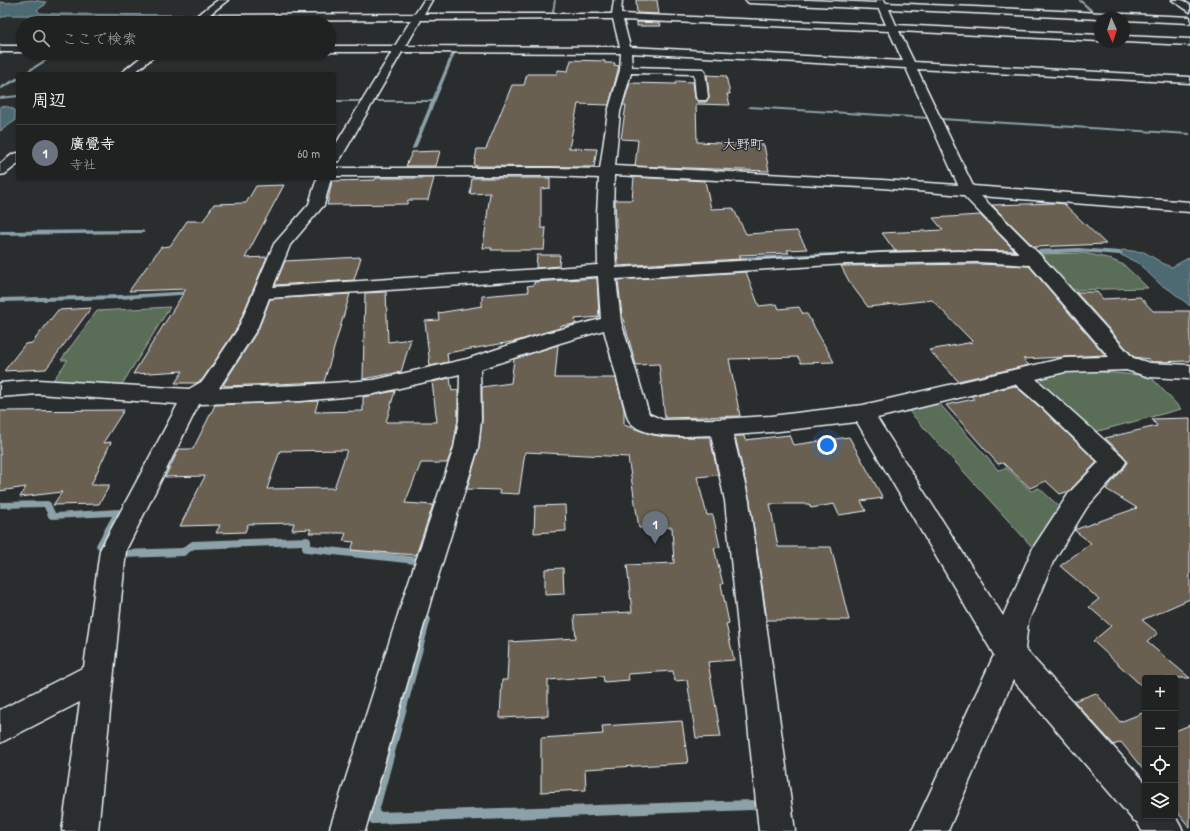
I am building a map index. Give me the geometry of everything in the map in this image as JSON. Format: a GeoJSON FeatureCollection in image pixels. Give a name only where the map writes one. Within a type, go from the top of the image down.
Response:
{"type":"FeatureCollection","features":[{"type":"Feature","properties":{"kind":"street"},"geometry":{"type":"LineString","coordinates":[[202,16],[224,0]]}},
{"type":"Feature","properties":{"kind":"street"},"geometry":{"type":"LineString","coordinates":[[336,155],[428,0]]}},
{"type":"Feature","properties":{"kind":"street"},"geometry":{"type":"LineString","coordinates":[[618,0],[617,15],[626,50],[626,70],[614,112],[607,172],[605,214],[607,272],[611,322],[640,419],[662,428],[720,427],[771,424],[863,413],[1065,365],[1126,363],[1150,370],[1190,372]]}},
{"type":"Feature","properties":{"kind":"street"},"geometry":{"type":"LineString","coordinates":[[749,0],[882,3],[1190,20]]}},
{"type":"Feature","properties":{"kind":"street"},"geometry":{"type":"LineString","coordinates":[[1176,0],[1190,9]]}},
{"type":"Feature","properties":{"kind":"street"},"geometry":{"type":"LineString","coordinates":[[882,3],[968,191],[1035,260],[1126,363]]}},
{"type":"Feature","properties":{"kind":"street"},"geometry":{"type":"LineString","coordinates":[[336,17],[617,15],[892,26],[1094,38]]}},
{"type":"Feature","properties":{"kind":"street"},"geometry":{"type":"LineString","coordinates":[[1130,39],[1190,42]]}},
{"type":"Feature","properties":{"kind":"street"},"geometry":{"type":"LineString","coordinates":[[0,49],[16,49]]}},
{"type":"Feature","properties":{"kind":"street"},"geometry":{"type":"LineString","coordinates":[[336,49],[626,50],[1190,80]]}},
{"type":"Feature","properties":{"kind":"street"},"geometry":{"type":"LineString","coordinates":[[129,72],[144,60]]}},
{"type":"Feature","properties":{"kind":"street"},"geometry":{"type":"LineString","coordinates":[[626,70],[699,71],[702,97]]}},
{"type":"Feature","properties":{"kind":"street"},"geometry":{"type":"LineString","coordinates":[[0,171],[16,159]]}},
{"type":"Feature","properties":{"kind":"street"},"geometry":{"type":"LineString","coordinates":[[0,171],[16,171]]}},
{"type":"Feature","properties":{"kind":"street"},"geometry":{"type":"LineString","coordinates":[[336,172],[607,172],[882,184],[1190,207]]}},
{"type":"Feature","properties":{"kind":"street"},"geometry":{"type":"LineString","coordinates":[[80,831],[112,550],[192,397],[210,386],[247,329],[282,244],[316,205],[323,180]]}},
{"type":"Feature","properties":{"kind":"street"},"geometry":{"type":"LineString","coordinates":[[261,293],[824,260],[942,256],[1002,256],[1035,260]]}},
{"type":"Feature","properties":{"kind":"street"},"geometry":{"type":"LineString","coordinates":[[0,390],[38,387],[192,397],[301,393],[374,387],[470,365],[553,338],[611,322]]}},
{"type":"Feature","properties":{"kind":"street"},"geometry":{"type":"LineString","coordinates":[[347,831],[418,596],[466,448],[470,420],[470,365]]}},
{"type":"Feature","properties":{"kind":"street"},"geometry":{"type":"LineString","coordinates":[[930,831],[1010,654],[1014,622],[1042,556],[1078,500],[1114,462],[1050,402],[1019,376]]}},
{"type":"Feature","properties":{"kind":"street"},"geometry":{"type":"LineString","coordinates":[[863,413],[1010,654],[1142,805]]}},
{"type":"Feature","properties":{"kind":"street"},"geometry":{"type":"LineString","coordinates":[[720,427],[737,501],[777,831]]}},
{"type":"Feature","properties":{"kind":"street"},"geometry":{"type":"LineString","coordinates":[[0,728],[98,677]]}},
{"type":"Feature","properties":{"kind":"street"},"geometry":{"type":"LineString","coordinates":[[1155,819],[1165,831]]}},
{"type":"Feature","properties":{"kind":"green space"},"geometry":{"type":"Polygon","coordinates":[[[1084,253],[1107,258],[1124,265],[1148,288],[1068,290],[1036,254],[1084,253]]]}},
{"type":"Feature","properties":{"kind":"green space"},"geometry":{"type":"Polygon","coordinates":[[[170,307],[121,386],[51,383],[68,360],[61,360],[97,311],[170,307]]]}},
{"type":"Feature","properties":{"kind":"green space"},"geometry":{"type":"Polygon","coordinates":[[[1090,371],[1150,376],[1181,409],[1087,434],[1032,380],[1063,372],[1090,371]]]}},
{"type":"Feature","properties":{"kind":"green space"},"geometry":{"type":"Polygon","coordinates":[[[939,403],[998,470],[1006,468],[1031,491],[1039,488],[1063,510],[1034,549],[907,409],[939,403]]]}},
{"type":"Feature","properties":{"kind":"water"},"geometry":{"type":"Polygon","coordinates":[[[32,0],[46,2],[45,5],[37,10],[40,13],[59,14],[536,14],[308,16],[7,15],[0,18],[0,2],[6,3],[32,0]]]}},
{"type":"Feature","properties":{"kind":"water"},"geometry":{"type":"Polygon","coordinates":[[[564,14],[624,14],[1094,36],[564,14]]]}},
{"type":"Feature","properties":{"kind":"water"},"geometry":{"type":"Polygon","coordinates":[[[0,106],[9,107],[15,110],[15,121],[0,131],[0,106]]]}},
{"type":"Feature","properties":{"kind":"water"},"geometry":{"type":"Polygon","coordinates":[[[1122,250],[1144,252],[1172,267],[1190,257],[1190,306],[1170,290],[1161,285],[1138,263],[1121,255],[1119,252],[1122,250]]]}},
{"type":"Feature","properties":{"kind":"building"},"geometry":{"type":"Polygon","coordinates":[[[636,0],[657,0],[659,14],[637,13],[636,0]]]}},
{"type":"Feature","properties":{"kind":"building"},"geometry":{"type":"Polygon","coordinates":[[[637,22],[660,23],[661,26],[637,26],[637,22]]]}},
{"type":"Feature","properties":{"kind":"building"},"geometry":{"type":"Polygon","coordinates":[[[571,60],[605,61],[605,63],[615,63],[614,65],[619,66],[609,105],[578,104],[569,148],[597,149],[594,167],[474,166],[477,149],[486,149],[512,85],[524,85],[527,74],[557,74],[558,70],[568,71],[571,60]]]}},
{"type":"Feature","properties":{"kind":"building"},"geometry":{"type":"Polygon","coordinates":[[[707,75],[726,76],[730,94],[727,94],[730,105],[696,104],[697,142],[764,145],[769,171],[635,166],[638,140],[621,139],[626,105],[623,105],[630,83],[676,84],[676,81],[693,82],[695,98],[698,102],[706,102],[709,97],[707,75]]]}},
{"type":"Feature","properties":{"kind":"building"},"geometry":{"type":"Polygon","coordinates":[[[440,151],[436,166],[406,166],[412,152],[440,151]]]}},
{"type":"Feature","properties":{"kind":"building"},"geometry":{"type":"Polygon","coordinates":[[[634,177],[705,181],[711,209],[733,208],[746,234],[797,231],[807,249],[787,250],[789,253],[739,255],[741,259],[618,266],[615,200],[632,200],[634,177]]]}},
{"type":"Feature","properties":{"kind":"building"},"geometry":{"type":"Polygon","coordinates":[[[376,178],[434,178],[428,200],[408,200],[407,204],[327,205],[332,181],[375,180],[376,178]]]}},
{"type":"Feature","properties":{"kind":"building"},"geometry":{"type":"Polygon","coordinates":[[[472,178],[550,178],[550,188],[541,189],[541,228],[546,228],[544,250],[491,250],[492,248],[483,248],[490,193],[470,194],[472,178]]]}},
{"type":"Feature","properties":{"kind":"building"},"geometry":{"type":"Polygon","coordinates":[[[284,185],[245,258],[267,257],[237,328],[202,380],[196,383],[175,383],[183,371],[133,374],[186,289],[129,291],[161,247],[170,246],[187,221],[203,221],[214,204],[246,203],[256,186],[284,185]]]}},
{"type":"Feature","properties":{"kind":"building"},"geometry":{"type":"Polygon","coordinates":[[[1064,204],[1106,244],[1034,247],[992,205],[1064,204]]]}},
{"type":"Feature","properties":{"kind":"building"},"geometry":{"type":"Polygon","coordinates":[[[980,215],[1015,251],[895,251],[882,233],[943,230],[933,218],[980,215]]]}},
{"type":"Feature","properties":{"kind":"building"},"geometry":{"type":"Polygon","coordinates":[[[537,255],[560,255],[559,266],[536,268],[537,255]]]}},
{"type":"Feature","properties":{"kind":"building"},"geometry":{"type":"Polygon","coordinates":[[[361,257],[354,280],[275,285],[285,261],[361,257]]]}},
{"type":"Feature","properties":{"kind":"building"},"geometry":{"type":"Polygon","coordinates":[[[977,264],[1029,266],[1105,355],[1023,359],[1029,365],[958,381],[929,350],[973,342],[932,300],[868,307],[850,283],[841,266],[977,264]]]}},
{"type":"Feature","properties":{"kind":"building"},"geometry":{"type":"Polygon","coordinates":[[[746,272],[759,306],[777,304],[779,309],[799,307],[803,314],[807,314],[834,362],[801,363],[798,357],[729,359],[740,416],[665,418],[659,364],[636,365],[622,315],[618,280],[746,272]]]}},
{"type":"Feature","properties":{"kind":"building"},"geometry":{"type":"Polygon","coordinates":[[[597,278],[599,317],[575,319],[576,324],[560,326],[560,328],[517,341],[447,353],[448,362],[430,366],[425,321],[439,320],[438,313],[482,306],[482,296],[529,292],[527,286],[534,285],[534,282],[597,278]]]}},
{"type":"Feature","properties":{"kind":"building"},"geometry":{"type":"Polygon","coordinates":[[[386,292],[388,342],[411,339],[401,372],[363,379],[365,293],[386,292]]]}},
{"type":"Feature","properties":{"kind":"building"},"geometry":{"type":"Polygon","coordinates":[[[1076,292],[1097,292],[1103,299],[1140,297],[1153,311],[1190,311],[1190,361],[1152,362],[1149,359],[1134,357],[1076,292]]]}},
{"type":"Feature","properties":{"kind":"building"},"geometry":{"type":"Polygon","coordinates":[[[350,294],[324,382],[223,385],[258,330],[270,299],[350,294]]]}},
{"type":"Feature","properties":{"kind":"building"},"geometry":{"type":"Polygon","coordinates":[[[91,308],[46,369],[4,371],[25,344],[32,343],[58,310],[91,308]]]}},
{"type":"Feature","properties":{"kind":"building"},"geometry":{"type":"Polygon","coordinates":[[[558,345],[555,378],[616,378],[624,409],[624,425],[653,435],[666,437],[710,437],[718,475],[697,477],[707,515],[713,515],[720,547],[714,548],[723,584],[721,584],[729,623],[726,624],[734,660],[708,662],[721,737],[696,738],[687,680],[675,681],[673,671],[628,674],[629,680],[604,682],[603,676],[548,680],[548,716],[500,718],[502,680],[507,680],[509,642],[576,638],[574,615],[632,612],[627,565],[674,563],[672,527],[639,528],[628,457],[525,452],[519,494],[499,493],[500,490],[467,489],[479,448],[482,420],[482,387],[511,383],[514,359],[558,345]]]}},
{"type":"Feature","properties":{"kind":"building"},"geometry":{"type":"Polygon","coordinates":[[[450,378],[452,391],[458,390],[458,420],[453,448],[447,463],[421,463],[405,503],[433,505],[416,555],[351,550],[354,542],[343,541],[346,533],[309,533],[311,529],[292,530],[294,523],[248,524],[245,532],[216,533],[220,525],[180,526],[205,476],[165,477],[179,449],[193,449],[215,405],[318,401],[315,412],[363,411],[363,397],[395,391],[386,422],[437,422],[432,382],[450,378]],[[347,450],[280,451],[267,489],[334,488],[347,450]]]}},
{"type":"Feature","properties":{"kind":"building"},"geometry":{"type":"Polygon","coordinates":[[[1015,386],[1041,408],[1097,462],[1069,491],[1060,494],[1046,481],[1030,488],[1003,463],[998,464],[946,405],[974,399],[971,396],[1015,386]]]}},
{"type":"Feature","properties":{"kind":"building"},"geometry":{"type":"Polygon","coordinates":[[[124,410],[103,443],[111,442],[91,485],[110,485],[99,504],[53,505],[62,492],[20,497],[26,487],[0,491],[0,411],[124,410]]]}},
{"type":"Feature","properties":{"kind":"building"},"geometry":{"type":"Polygon","coordinates":[[[1190,418],[1190,599],[1142,620],[1158,633],[1147,642],[1190,678],[1178,678],[1178,675],[1142,675],[1142,686],[1093,641],[1111,626],[1089,607],[1099,599],[1060,566],[1091,543],[1074,530],[1137,508],[1106,489],[1123,469],[1127,461],[1123,455],[1105,438],[1157,426],[1152,419],[1190,418]]]}},
{"type":"Feature","properties":{"kind":"building"},"geometry":{"type":"Polygon","coordinates":[[[789,435],[793,445],[849,437],[883,498],[861,501],[866,511],[839,515],[834,504],[811,508],[809,504],[770,504],[778,547],[831,547],[849,620],[767,620],[750,501],[735,436],[744,436],[745,440],[789,435]]]}},
{"type":"Feature","properties":{"kind":"building"},"geometry":{"type":"Polygon","coordinates":[[[565,505],[566,531],[534,533],[535,506],[565,505]]]}},
{"type":"Feature","properties":{"kind":"building"},"geometry":{"type":"Polygon","coordinates":[[[563,568],[564,594],[545,595],[545,569],[563,568]]]}},
{"type":"Feature","properties":{"kind":"building"},"geometry":{"type":"Polygon","coordinates":[[[1096,693],[1120,722],[1142,713],[1142,768],[1121,742],[1114,745],[1074,701],[1096,693]]]}},
{"type":"Feature","properties":{"kind":"building"},"geometry":{"type":"Polygon","coordinates":[[[682,721],[688,763],[585,769],[586,790],[541,792],[541,738],[603,734],[602,726],[682,721]]]}},
{"type":"Feature","properties":{"kind":"building"},"geometry":{"type":"Polygon","coordinates":[[[1190,725],[1190,828],[1178,813],[1178,730],[1190,725]]]}},
{"type":"Feature","properties":{"kind":"waterway"},"geometry":{"type":"LineString","coordinates":[[553,12],[555,0]]}},
{"type":"Feature","properties":{"kind":"waterway"},"geometry":{"type":"LineString","coordinates":[[1079,0],[1094,13]]}},
{"type":"Feature","properties":{"kind":"waterway"},"geometry":{"type":"LineString","coordinates":[[1172,0],[1190,12]]}},
{"type":"Feature","properties":{"kind":"waterway"},"geometry":{"type":"LineString","coordinates":[[414,148],[454,51]]}},
{"type":"Feature","properties":{"kind":"waterway"},"geometry":{"type":"LineString","coordinates":[[27,72],[46,60]]}},
{"type":"Feature","properties":{"kind":"waterway"},"geometry":{"type":"LineString","coordinates":[[0,89],[16,79]]}},
{"type":"Feature","properties":{"kind":"waterway"},"geometry":{"type":"LineString","coordinates":[[0,98],[16,96]]}},
{"type":"Feature","properties":{"kind":"waterway"},"geometry":{"type":"LineString","coordinates":[[336,101],[364,101]]}},
{"type":"Feature","properties":{"kind":"waterway"},"geometry":{"type":"LineString","coordinates":[[373,101],[433,101]]}},
{"type":"Feature","properties":{"kind":"waterway"},"geometry":{"type":"LineString","coordinates":[[750,107],[929,118]]}},
{"type":"Feature","properties":{"kind":"waterway"},"geometry":{"type":"LineString","coordinates":[[942,119],[1190,134]]}},
{"type":"Feature","properties":{"kind":"waterway"},"geometry":{"type":"LineString","coordinates":[[0,233],[142,232]]}},
{"type":"Feature","properties":{"kind":"waterway"},"geometry":{"type":"LineString","coordinates":[[732,259],[958,250],[1016,252]]}},
{"type":"Feature","properties":{"kind":"waterway"},"geometry":{"type":"LineString","coordinates":[[1033,252],[1078,250],[1120,253]]}},
{"type":"Feature","properties":{"kind":"waterway"},"geometry":{"type":"LineString","coordinates":[[0,300],[121,297],[192,293]]}},
{"type":"Feature","properties":{"kind":"waterway"},"geometry":{"type":"LineString","coordinates":[[0,505],[47,504],[52,516],[118,512],[100,545]]}},
{"type":"Feature","properties":{"kind":"waterway"},"geometry":{"type":"LineString","coordinates":[[122,554],[184,552],[192,545],[307,541],[306,548],[420,561],[419,564]]}},
{"type":"Feature","properties":{"kind":"waterway"},"geometry":{"type":"LineString","coordinates":[[426,619],[372,818],[752,805]]}},
{"type":"Feature","properties":{"kind":"place","name":"廣覺寺"},"geometry":{"type":"Point","coordinates":[655,544]}},
{"type":"Feature","properties":{"kind":"district","name":"大野町"},"geometry":{"type":"Point","coordinates":[743,143]}}]}
